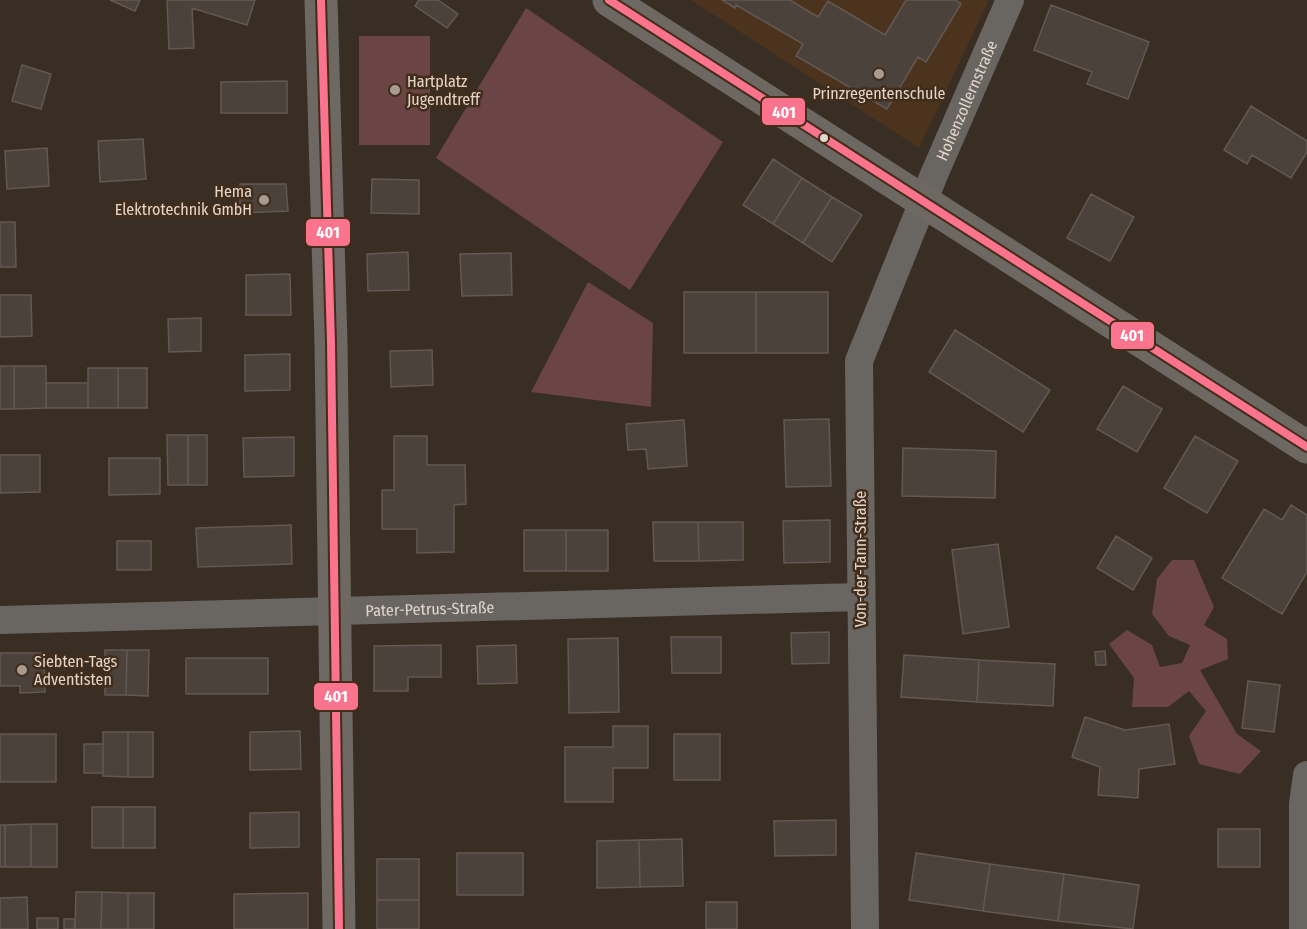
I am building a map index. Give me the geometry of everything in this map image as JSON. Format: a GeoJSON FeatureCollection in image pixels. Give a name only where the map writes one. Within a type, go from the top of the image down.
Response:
{"type":"FeatureCollection","features":[{"type":"Feature","properties":{"kind":"main road"},"geometry":{"type":"LineString","coordinates":[[321,0],[331,343],[339,929]]}},
{"type":"Feature","properties":{"kind":"main road"},"geometry":{"type":"LineString","coordinates":[[609,0],[1307,447]]}},
{"type":"Feature","properties":{"kind":"street","name":"Hohenzollernstraße"},"geometry":{"type":"LineString","coordinates":[[924,200],[1010,0]]}},
{"type":"Feature","properties":{"kind":"street","name":"Von-der-Tann-Straße"},"geometry":{"type":"LineString","coordinates":[[865,929],[860,597],[860,362],[924,200]]}},
{"type":"Feature","properties":{"kind":"street","name":"Pater-Petrus-Straße"},"geometry":{"type":"LineString","coordinates":[[0,620],[860,597]]}},
{"type":"Feature","properties":{"kind":"street"},"geometry":{"type":"LineString","coordinates":[[1303,929],[1303,804],[1307,775]]}},
{"type":"Feature","properties":{"kind":"shaded area","name":"Prinzregentenschule"},"geometry":{"type":"Polygon","coordinates":[[[691,0],[989,0],[919,148],[691,0]]]}},
{"type":"Feature","properties":{"kind":"shaded area"},"geometry":{"type":"Polygon","coordinates":[[[526,8],[723,142],[630,290],[436,158],[526,8]]]}},
{"type":"Feature","properties":{"kind":"shaded area","name":"Hartplatz Jugendtreff"},"geometry":{"type":"Polygon","coordinates":[[[359,36],[430,36],[430,145],[359,145],[359,36]]]}},
{"type":"Feature","properties":{"kind":"shaded area"},"geometry":{"type":"Polygon","coordinates":[[[588,282],[653,323],[651,407],[531,392],[588,282]]]}},
{"type":"Feature","properties":{"kind":"shaded area"},"geometry":{"type":"Polygon","coordinates":[[[1172,560],[1194,560],[1214,607],[1204,625],[1227,639],[1228,659],[1200,670],[1237,734],[1261,751],[1240,774],[1199,764],[1189,736],[1206,711],[1189,691],[1168,707],[1132,707],[1134,678],[1109,644],[1127,630],[1152,645],[1160,667],[1182,663],[1190,645],[1169,636],[1152,614],[1157,579],[1172,560]]]}},
{"type":"Feature","properties":{"kind":"building"},"geometry":{"type":"Polygon","coordinates":[[[110,0],[140,0],[135,11],[110,0]]]}},
{"type":"Feature","properties":{"kind":"building"},"geometry":{"type":"Polygon","coordinates":[[[167,0],[255,0],[247,25],[192,8],[194,48],[169,49],[167,0]]]}},
{"type":"Feature","properties":{"kind":"building"},"geometry":{"type":"Polygon","coordinates":[[[419,0],[438,0],[458,14],[447,28],[415,6],[419,0]]]}},
{"type":"Feature","properties":{"kind":"building"},"geometry":{"type":"Polygon","coordinates":[[[722,0],[790,0],[818,17],[828,1],[885,35],[906,0],[955,0],[961,4],[926,62],[918,57],[887,109],[796,56],[803,44],[736,5],[735,8],[722,0]]]}},
{"type":"Feature","properties":{"kind":"building"},"geometry":{"type":"Polygon","coordinates":[[[1051,5],[1149,42],[1128,99],[1087,84],[1092,72],[1034,50],[1051,5]]]}},
{"type":"Feature","properties":{"kind":"building"},"geometry":{"type":"Polygon","coordinates":[[[22,65],[51,74],[41,109],[12,101],[22,65]]]}},
{"type":"Feature","properties":{"kind":"building"},"geometry":{"type":"Polygon","coordinates":[[[287,81],[287,113],[221,113],[221,82],[287,81]]]}},
{"type":"Feature","properties":{"kind":"building"},"geometry":{"type":"Polygon","coordinates":[[[1251,106],[1307,141],[1307,152],[1291,178],[1252,155],[1247,164],[1224,150],[1251,106]]]}},
{"type":"Feature","properties":{"kind":"building"},"geometry":{"type":"Polygon","coordinates":[[[143,139],[146,179],[100,182],[98,141],[143,139]]]}},
{"type":"Feature","properties":{"kind":"building"},"geometry":{"type":"Polygon","coordinates":[[[47,148],[49,186],[7,189],[5,151],[47,148]]]}},
{"type":"Feature","properties":{"kind":"building"},"geometry":{"type":"Polygon","coordinates":[[[773,159],[802,178],[773,224],[743,205],[773,159]]]}},
{"type":"Feature","properties":{"kind":"building"},"geometry":{"type":"Polygon","coordinates":[[[802,178],[832,197],[803,243],[773,224],[802,178]]]}},
{"type":"Feature","properties":{"kind":"building"},"geometry":{"type":"Polygon","coordinates":[[[372,179],[419,180],[419,214],[371,213],[372,179]]]}},
{"type":"Feature","properties":{"kind":"building"},"geometry":{"type":"Polygon","coordinates":[[[240,184],[286,184],[288,211],[240,213],[240,184]]]}},
{"type":"Feature","properties":{"kind":"building"},"geometry":{"type":"Polygon","coordinates":[[[1091,194],[1134,217],[1110,261],[1067,238],[1091,194]]]}},
{"type":"Feature","properties":{"kind":"building"},"geometry":{"type":"Polygon","coordinates":[[[832,197],[862,215],[832,262],[803,243],[832,197]]]}},
{"type":"Feature","properties":{"kind":"building"},"geometry":{"type":"Polygon","coordinates":[[[0,222],[15,222],[16,267],[0,267],[0,222]]]}},
{"type":"Feature","properties":{"kind":"building"},"geometry":{"type":"Polygon","coordinates":[[[408,252],[409,290],[368,291],[367,254],[408,252]]]}},
{"type":"Feature","properties":{"kind":"building"},"geometry":{"type":"Polygon","coordinates":[[[511,253],[512,295],[462,296],[460,254],[511,253]]]}},
{"type":"Feature","properties":{"kind":"building"},"geometry":{"type":"Polygon","coordinates":[[[290,274],[291,315],[246,315],[246,275],[290,274]]]}},
{"type":"Feature","properties":{"kind":"building"},"geometry":{"type":"Polygon","coordinates":[[[684,292],[756,292],[756,353],[684,353],[684,292]]]}},
{"type":"Feature","properties":{"kind":"building"},"geometry":{"type":"Polygon","coordinates":[[[756,292],[828,292],[828,353],[756,353],[756,292]]]}},
{"type":"Feature","properties":{"kind":"building"},"geometry":{"type":"Polygon","coordinates":[[[0,295],[31,295],[32,336],[0,337],[0,295]]]}},
{"type":"Feature","properties":{"kind":"building"},"geometry":{"type":"Polygon","coordinates":[[[201,318],[201,351],[169,352],[168,319],[201,318]]]}},
{"type":"Feature","properties":{"kind":"building"},"geometry":{"type":"Polygon","coordinates":[[[955,330],[1050,390],[1023,432],[929,372],[955,330]]]}},
{"type":"Feature","properties":{"kind":"building"},"geometry":{"type":"Polygon","coordinates":[[[432,350],[433,385],[391,387],[390,351],[432,350]]]}},
{"type":"Feature","properties":{"kind":"building"},"geometry":{"type":"Polygon","coordinates":[[[290,354],[290,390],[245,391],[245,355],[290,354]]]}},
{"type":"Feature","properties":{"kind":"building"},"geometry":{"type":"Polygon","coordinates":[[[0,366],[14,366],[14,409],[0,409],[0,366]]]}},
{"type":"Feature","properties":{"kind":"building"},"geometry":{"type":"Polygon","coordinates":[[[14,366],[46,366],[46,408],[14,409],[14,366]]]}},
{"type":"Feature","properties":{"kind":"building"},"geometry":{"type":"Polygon","coordinates":[[[88,368],[118,368],[118,408],[88,408],[88,368]]]}},
{"type":"Feature","properties":{"kind":"building"},"geometry":{"type":"Polygon","coordinates":[[[118,368],[147,368],[147,408],[118,408],[118,368]]]}},
{"type":"Feature","properties":{"kind":"building"},"geometry":{"type":"Polygon","coordinates":[[[46,383],[88,383],[88,408],[46,408],[46,383]]]}},
{"type":"Feature","properties":{"kind":"building"},"geometry":{"type":"Polygon","coordinates":[[[1123,386],[1162,409],[1137,452],[1097,429],[1123,386]]]}},
{"type":"Feature","properties":{"kind":"building"},"geometry":{"type":"Polygon","coordinates":[[[829,419],[831,486],[786,487],[784,420],[829,419]]]}},
{"type":"Feature","properties":{"kind":"building"},"geometry":{"type":"Polygon","coordinates":[[[684,420],[687,466],[648,469],[646,449],[628,450],[626,424],[684,420]]]}},
{"type":"Feature","properties":{"kind":"building"},"geometry":{"type":"Polygon","coordinates":[[[167,435],[188,435],[188,485],[168,485],[167,435]]]}},
{"type":"Feature","properties":{"kind":"building"},"geometry":{"type":"Polygon","coordinates":[[[188,435],[207,435],[207,485],[188,485],[188,435]]]}},
{"type":"Feature","properties":{"kind":"building"},"geometry":{"type":"Polygon","coordinates":[[[394,436],[427,436],[427,465],[465,465],[466,504],[454,505],[454,552],[417,553],[417,529],[382,529],[382,490],[394,490],[394,436]]]}},
{"type":"Feature","properties":{"kind":"building"},"geometry":{"type":"Polygon","coordinates":[[[1195,436],[1238,461],[1207,513],[1164,488],[1195,436]]]}},
{"type":"Feature","properties":{"kind":"building"},"geometry":{"type":"Polygon","coordinates":[[[294,437],[294,476],[244,477],[243,438],[294,437]]]}},
{"type":"Feature","properties":{"kind":"building"},"geometry":{"type":"Polygon","coordinates":[[[903,448],[996,451],[995,498],[902,496],[903,448]]]}},
{"type":"Feature","properties":{"kind":"building"},"geometry":{"type":"Polygon","coordinates":[[[0,455],[40,455],[40,492],[0,493],[0,455]]]}},
{"type":"Feature","properties":{"kind":"building"},"geometry":{"type":"Polygon","coordinates":[[[109,458],[160,458],[160,494],[109,495],[109,458]]]}},
{"type":"Feature","properties":{"kind":"building"},"geometry":{"type":"Polygon","coordinates":[[[1291,505],[1307,515],[1307,572],[1282,614],[1222,578],[1264,509],[1282,520],[1291,505]]]}},
{"type":"Feature","properties":{"kind":"building"},"geometry":{"type":"Polygon","coordinates":[[[830,520],[830,562],[784,563],[783,521],[830,520]]]}},
{"type":"Feature","properties":{"kind":"building"},"geometry":{"type":"Polygon","coordinates":[[[653,522],[698,522],[699,561],[654,561],[653,522]]]}},
{"type":"Feature","properties":{"kind":"building"},"geometry":{"type":"Polygon","coordinates":[[[698,522],[743,522],[743,560],[699,561],[698,522]]]}},
{"type":"Feature","properties":{"kind":"building"},"geometry":{"type":"Polygon","coordinates":[[[291,525],[292,564],[198,567],[196,528],[291,525]]]}},
{"type":"Feature","properties":{"kind":"building"},"geometry":{"type":"Polygon","coordinates":[[[524,530],[566,530],[566,571],[524,571],[524,530]]]}},
{"type":"Feature","properties":{"kind":"building"},"geometry":{"type":"Polygon","coordinates":[[[566,530],[608,530],[608,571],[566,571],[566,530]]]}},
{"type":"Feature","properties":{"kind":"building"},"geometry":{"type":"Polygon","coordinates":[[[1116,536],[1152,558],[1133,590],[1097,568],[1116,536]]]}},
{"type":"Feature","properties":{"kind":"building"},"geometry":{"type":"Polygon","coordinates":[[[117,541],[151,541],[151,570],[117,570],[117,541]]]}},
{"type":"Feature","properties":{"kind":"building"},"geometry":{"type":"Polygon","coordinates":[[[998,544],[1009,627],[963,634],[952,550],[998,544]]]}},
{"type":"Feature","properties":{"kind":"building"},"geometry":{"type":"Polygon","coordinates":[[[829,632],[829,663],[792,664],[791,633],[829,632]]]}},
{"type":"Feature","properties":{"kind":"building"},"geometry":{"type":"Polygon","coordinates":[[[671,637],[721,637],[721,673],[672,673],[671,637]]]}},
{"type":"Feature","properties":{"kind":"building"},"geometry":{"type":"Polygon","coordinates":[[[618,638],[619,712],[569,713],[568,639],[618,638]]]}},
{"type":"Feature","properties":{"kind":"building"},"geometry":{"type":"Polygon","coordinates":[[[441,645],[441,677],[408,677],[408,691],[374,691],[374,646],[441,645]]]}},
{"type":"Feature","properties":{"kind":"building"},"geometry":{"type":"Polygon","coordinates":[[[516,645],[517,683],[478,684],[477,646],[516,645]]]}},
{"type":"Feature","properties":{"kind":"building"},"geometry":{"type":"Polygon","coordinates":[[[105,650],[127,650],[126,695],[105,695],[105,650]]]}},
{"type":"Feature","properties":{"kind":"building"},"geometry":{"type":"Polygon","coordinates":[[[127,650],[149,650],[148,696],[126,695],[127,650]]]}},
{"type":"Feature","properties":{"kind":"building"},"geometry":{"type":"Polygon","coordinates":[[[1105,651],[1106,665],[1096,665],[1095,652],[1105,651]]]}},
{"type":"Feature","properties":{"kind":"building","name":"Siebten-Tags Adventisten"},"geometry":{"type":"Polygon","coordinates":[[[0,653],[44,653],[45,692],[20,693],[20,686],[0,686],[0,653]]]}},
{"type":"Feature","properties":{"kind":"building"},"geometry":{"type":"Polygon","coordinates":[[[904,655],[979,660],[977,702],[901,697],[904,655]]]}},
{"type":"Feature","properties":{"kind":"building"},"geometry":{"type":"Polygon","coordinates":[[[186,658],[268,658],[268,694],[186,694],[186,658]]]}},
{"type":"Feature","properties":{"kind":"building"},"geometry":{"type":"Polygon","coordinates":[[[979,660],[1055,664],[1053,706],[977,702],[979,660]]]}},
{"type":"Feature","properties":{"kind":"building"},"geometry":{"type":"Polygon","coordinates":[[[1248,681],[1280,685],[1274,732],[1242,728],[1248,681]]]}},
{"type":"Feature","properties":{"kind":"building"},"geometry":{"type":"Polygon","coordinates":[[[1085,717],[1125,730],[1169,724],[1175,764],[1139,769],[1138,798],[1098,795],[1100,767],[1072,757],[1085,717]]]}},
{"type":"Feature","properties":{"kind":"building"},"geometry":{"type":"Polygon","coordinates":[[[613,726],[648,726],[648,768],[613,768],[613,802],[565,802],[565,747],[613,747],[613,726]]]}},
{"type":"Feature","properties":{"kind":"building"},"geometry":{"type":"Polygon","coordinates":[[[300,731],[301,769],[250,770],[250,732],[300,731]]]}},
{"type":"Feature","properties":{"kind":"building"},"geometry":{"type":"Polygon","coordinates":[[[103,732],[128,732],[128,777],[103,776],[103,732]]]}},
{"type":"Feature","properties":{"kind":"building"},"geometry":{"type":"Polygon","coordinates":[[[128,732],[153,732],[153,777],[128,777],[128,732]]]}},
{"type":"Feature","properties":{"kind":"building"},"geometry":{"type":"Polygon","coordinates":[[[0,734],[56,734],[56,782],[0,782],[0,734]]]}},
{"type":"Feature","properties":{"kind":"building"},"geometry":{"type":"Polygon","coordinates":[[[674,734],[720,734],[720,780],[674,780],[674,734]]]}},
{"type":"Feature","properties":{"kind":"building"},"geometry":{"type":"Polygon","coordinates":[[[84,744],[103,744],[103,773],[84,773],[84,744]]]}},
{"type":"Feature","properties":{"kind":"building"},"geometry":{"type":"Polygon","coordinates":[[[92,807],[123,807],[123,848],[92,848],[92,807]]]}},
{"type":"Feature","properties":{"kind":"building"},"geometry":{"type":"Polygon","coordinates":[[[123,807],[155,807],[155,848],[123,848],[123,807]]]}},
{"type":"Feature","properties":{"kind":"building"},"geometry":{"type":"Polygon","coordinates":[[[299,812],[299,847],[250,848],[250,813],[299,812]]]}},
{"type":"Feature","properties":{"kind":"building"},"geometry":{"type":"Polygon","coordinates":[[[836,820],[836,855],[775,856],[774,821],[836,820]]]}},
{"type":"Feature","properties":{"kind":"building"},"geometry":{"type":"Polygon","coordinates":[[[31,824],[57,824],[57,867],[31,867],[31,824]]]}},
{"type":"Feature","properties":{"kind":"building"},"geometry":{"type":"Polygon","coordinates":[[[31,824],[31,867],[5,867],[5,825],[31,824]]]}},
{"type":"Feature","properties":{"kind":"building"},"geometry":{"type":"Polygon","coordinates":[[[0,825],[5,825],[5,867],[0,867],[0,825]]]}},
{"type":"Feature","properties":{"kind":"building"},"geometry":{"type":"Polygon","coordinates":[[[1218,829],[1260,829],[1260,867],[1218,867],[1218,829]]]}},
{"type":"Feature","properties":{"kind":"building"},"geometry":{"type":"Polygon","coordinates":[[[682,839],[683,886],[640,887],[639,840],[682,839]]]}},
{"type":"Feature","properties":{"kind":"building"},"geometry":{"type":"Polygon","coordinates":[[[639,840],[640,887],[597,888],[597,841],[639,840]]]}},
{"type":"Feature","properties":{"kind":"building"},"geometry":{"type":"Polygon","coordinates":[[[457,853],[523,853],[523,895],[457,895],[457,853]]]}},
{"type":"Feature","properties":{"kind":"building"},"geometry":{"type":"Polygon","coordinates":[[[916,853],[990,864],[983,911],[909,900],[916,853]]]}},
{"type":"Feature","properties":{"kind":"building"},"geometry":{"type":"Polygon","coordinates":[[[377,859],[419,859],[419,900],[377,900],[377,859]]]}},
{"type":"Feature","properties":{"kind":"building"},"geometry":{"type":"Polygon","coordinates":[[[990,864],[1064,874],[1058,921],[983,911],[990,864]]]}},
{"type":"Feature","properties":{"kind":"building"},"geometry":{"type":"Polygon","coordinates":[[[1064,874],[1139,885],[1133,929],[1058,921],[1064,874]]]}},
{"type":"Feature","properties":{"kind":"building"},"geometry":{"type":"Polygon","coordinates":[[[76,892],[102,892],[101,929],[75,929],[76,892]]]}},
{"type":"Feature","properties":{"kind":"building"},"geometry":{"type":"Polygon","coordinates":[[[102,892],[128,893],[128,929],[101,929],[102,892]]]}},
{"type":"Feature","properties":{"kind":"building"},"geometry":{"type":"Polygon","coordinates":[[[128,893],[154,893],[154,929],[128,929],[128,893]]]}},
{"type":"Feature","properties":{"kind":"building"},"geometry":{"type":"Polygon","coordinates":[[[308,893],[308,929],[234,929],[234,894],[308,893]]]}},
{"type":"Feature","properties":{"kind":"building"},"geometry":{"type":"Polygon","coordinates":[[[27,897],[28,929],[0,929],[0,898],[27,897]]]}},
{"type":"Feature","properties":{"kind":"building"},"geometry":{"type":"Polygon","coordinates":[[[377,900],[419,900],[419,929],[377,929],[377,900]]]}},
{"type":"Feature","properties":{"kind":"building"},"geometry":{"type":"Polygon","coordinates":[[[706,902],[737,902],[737,929],[706,929],[706,902]]]}},
{"type":"Feature","properties":{"kind":"building"},"geometry":{"type":"Polygon","coordinates":[[[37,918],[58,918],[58,929],[37,929],[37,918]]]}},
{"type":"Feature","properties":{"kind":"building"},"geometry":{"type":"Polygon","coordinates":[[[64,919],[75,919],[74,929],[64,929],[64,919]]]}},
{"type":"Feature","properties":{"kind":"transit line","name":"401"},"geometry":{"type":"LineString","coordinates":[[321,0],[331,343],[339,929]]}},
{"type":"Feature","properties":{"kind":"transit line","name":"401"},"geometry":{"type":"LineString","coordinates":[[609,0],[1307,447]]}},
{"type":"Feature","properties":{"kind":"place","name":"Prinzregentenschule"},"geometry":{"type":"Point","coordinates":[879,74]}},
{"type":"Feature","properties":{"kind":"place","name":"Hartplatz Jugendtreff"},"geometry":{"type":"Point","coordinates":[395,90]}},
{"type":"Feature","properties":{"kind":"place","name":"Hema Elektrotechnik GmbH"},"geometry":{"type":"Point","coordinates":[264,200]}},
{"type":"Feature","properties":{"kind":"place","name":"Siebten-Tags Adventisten"},"geometry":{"type":"Point","coordinates":[22,670]}}]}
